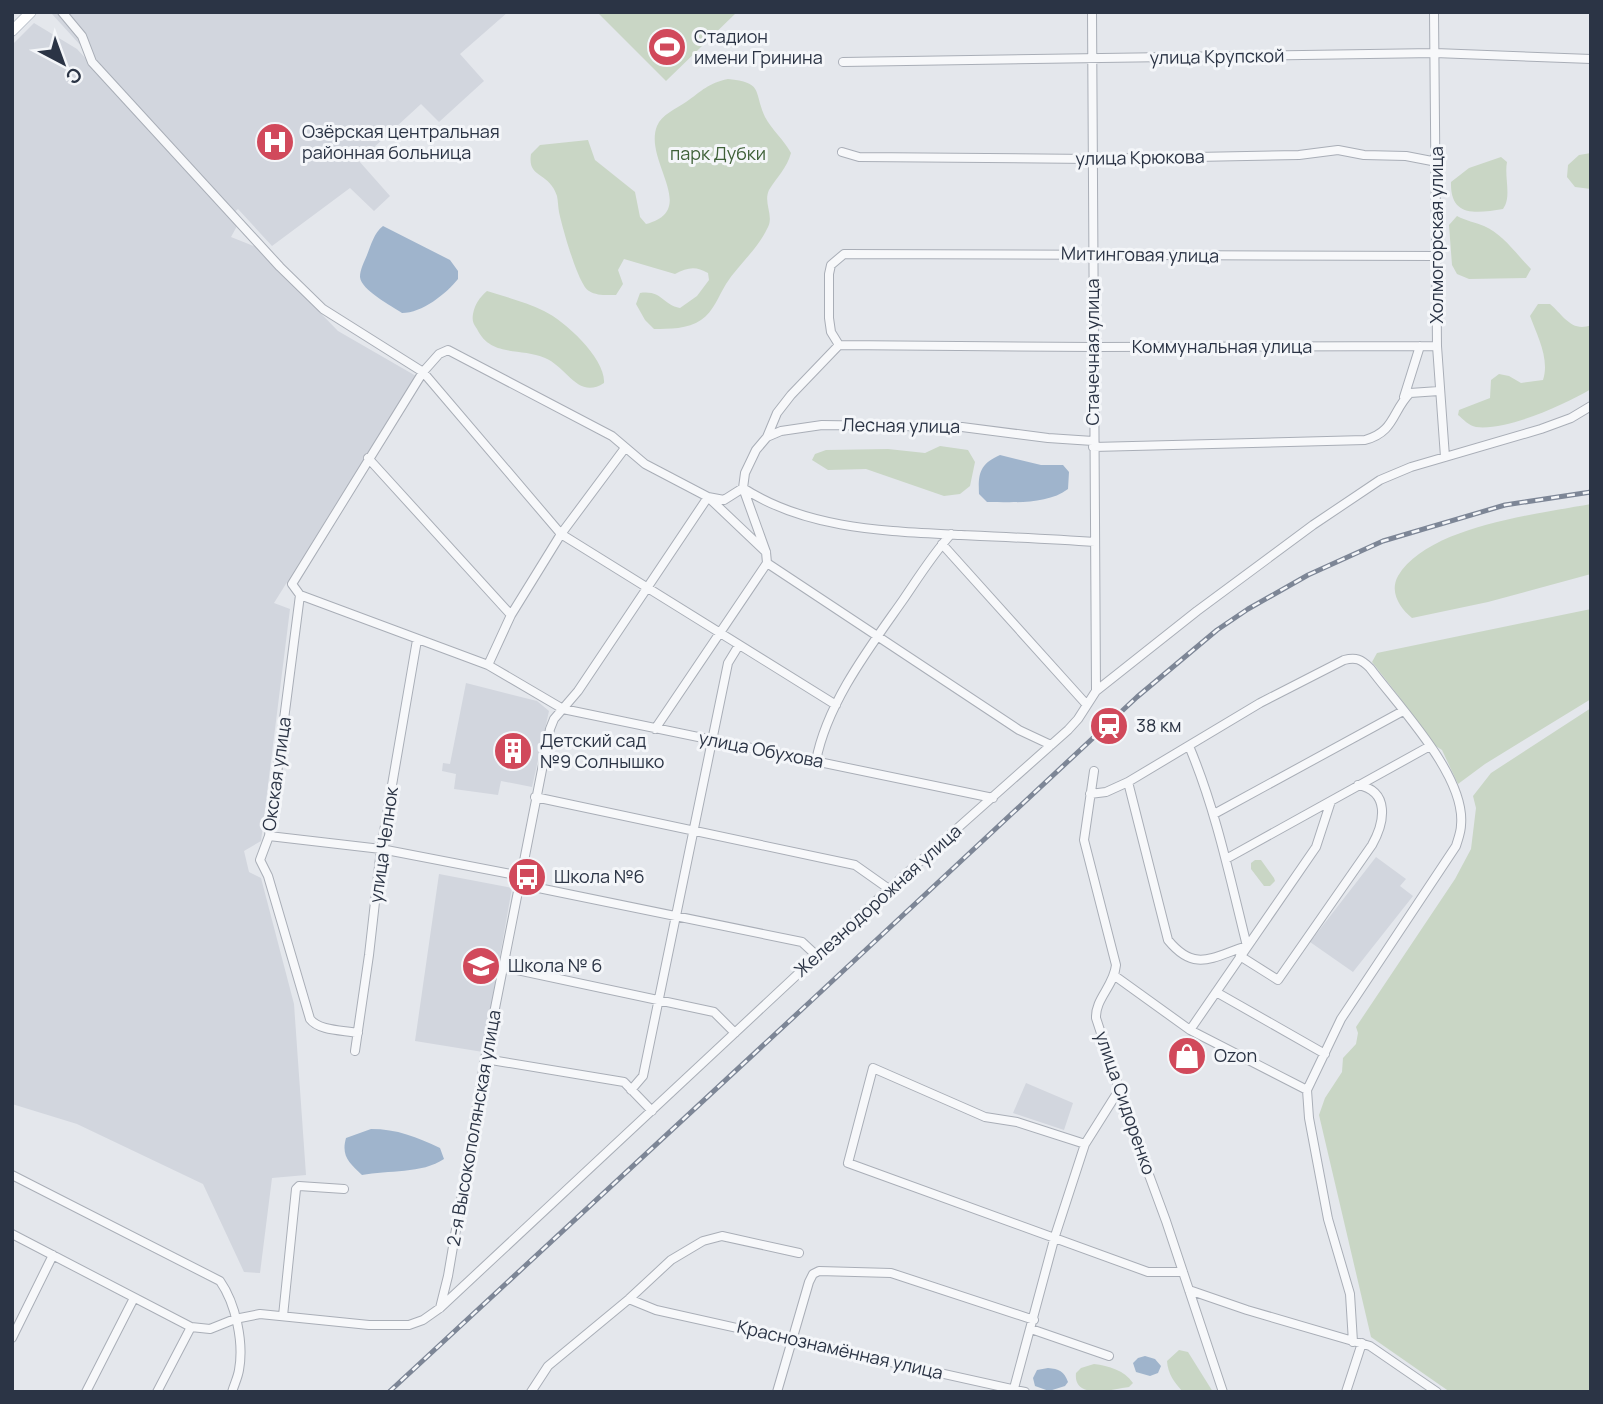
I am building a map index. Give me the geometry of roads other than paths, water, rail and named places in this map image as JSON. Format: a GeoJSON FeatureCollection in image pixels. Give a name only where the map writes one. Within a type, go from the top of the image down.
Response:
{"type":"FeatureCollection","features":[{"type":"Feature","properties":{"kind":"main road"},"geometry":{"type":"LineString","coordinates":[[12,31],[31,12]]}},
{"type":"Feature","properties":{"kind":"street"},"geometry":{"type":"LineString","coordinates":[[62,12],[82,36],[92,62],[280,267],[336,320],[422,372],[561,534],[836,705]]}},
{"type":"Feature","properties":{"kind":"street","name":"Стачечная улица"},"geometry":{"type":"LineString","coordinates":[[1092,12],[1096,691]]}},
{"type":"Feature","properties":{"kind":"street","name":"Холмогорская улица"},"geometry":{"type":"LineString","coordinates":[[1434,12],[1437,346],[1445,457]]}},
{"type":"Feature","properties":{"kind":"street","name":"улица Крупской"},"geometry":{"type":"LineString","coordinates":[[843,62],[1435,53],[1591,59]]}},
{"type":"Feature","properties":{"kind":"street","name":"улица Крюкова"},"geometry":{"type":"LineString","coordinates":[[842,152],[859,157],[1092,159],[1299,155],[1338,150],[1364,155],[1406,156],[1437,162]]}},
{"type":"Feature","properties":{"kind":"street","name":"Митинговая улица"},"geometry":{"type":"LineString","coordinates":[[839,345],[831,332],[829,318],[829,274],[836,259],[844,254],[1437,256]]}},
{"type":"Feature","properties":{"kind":"street"},"geometry":{"type":"LineString","coordinates":[[655,729],[767,563],[766,552],[744,488],[745,472],[791,395],[839,345]]}},
{"type":"Feature","properties":{"kind":"street","name":"Коммунальная улица"},"geometry":{"type":"LineString","coordinates":[[839,345],[1094,348],[1437,346]]}},
{"type":"Feature","properties":{"kind":"street","name":"Лесная улица"},"geometry":{"type":"LineString","coordinates":[[767,438],[781,432],[822,425],[962,427],[1093,444],[1365,440],[1375,438],[1389,427],[1403,400],[1420,346]]}},
{"type":"Feature","properties":{"kind":"street"},"geometry":{"type":"LineString","coordinates":[[511,615],[368,458],[422,372],[439,354],[448,350],[612,436],[645,464],[708,497],[766,552]]}},
{"type":"Feature","properties":{"kind":"street"},"geometry":{"type":"LineString","coordinates":[[1403,400],[1410,393],[1439,391]]}},
{"type":"Feature","properties":{"kind":"street","name":"Железнодорожная улица"},"geometry":{"type":"LineString","coordinates":[[191,1326],[210,1329],[235,1319],[260,1314],[369,1325],[409,1325],[422,1320],[440,1308],[889,889],[1051,745],[1078,719],[1096,691],[1197,611],[1351,498],[1380,480],[1445,457],[1541,429],[1571,418],[1591,406]]}},
{"type":"Feature","properties":{"kind":"street"},"geometry":{"type":"LineString","coordinates":[[488,665],[511,615],[561,534],[625,448]]}},
{"type":"Feature","properties":{"kind":"street","name":"Окская улица"},"geometry":{"type":"LineString","coordinates":[[358,1032],[320,1026],[310,1019],[268,876],[260,860],[269,836],[300,595],[292,584],[368,458]]}},
{"type":"Feature","properties":{"kind":"street"},"geometry":{"type":"LineString","coordinates":[[708,497],[724,500],[744,488]]}},
{"type":"Feature","properties":{"kind":"street"},"geometry":{"type":"LineString","coordinates":[[744,488],[776,505],[819,520],[876,531],[1095,542]]}},
{"type":"Feature","properties":{"kind":"street","name":"2-я Высокополянская улица"},"geometry":{"type":"LineString","coordinates":[[440,1308],[448,1276],[485,1059],[550,729],[708,497]]}},
{"type":"Feature","properties":{"kind":"street"},"geometry":{"type":"LineString","coordinates":[[816,761],[819,746],[836,705],[878,635],[951,534]]}},
{"type":"Feature","properties":{"kind":"street"},"geometry":{"type":"LineString","coordinates":[[942,544],[1087,705]]}},
{"type":"Feature","properties":{"kind":"street"},"geometry":{"type":"LineString","coordinates":[[767,563],[1019,730],[1051,745]]}},
{"type":"Feature","properties":{"kind":"street","name":"улица Обухова"},"geometry":{"type":"LineString","coordinates":[[300,595],[488,665],[563,709],[993,799]]}},
{"type":"Feature","properties":{"kind":"street","name":"улица Челнок"},"geometry":{"type":"LineString","coordinates":[[355,1051],[381,849],[417,640]]}},
{"type":"Feature","properties":{"kind":"street"},"geometry":{"type":"LineString","coordinates":[[631,1090],[643,1076],[728,663],[739,645]]}},
{"type":"Feature","properties":{"kind":"street"},"geometry":{"type":"LineString","coordinates":[[1090,794],[1106,792],[1128,782],[1260,703],[1344,660],[1356,658],[1364,661],[1370,668],[1452,778],[1458,795],[1461,825],[1456,846],[1341,1019],[1307,1090],[1306,1101],[1328,1219],[1350,1294],[1358,1343],[1346,1392]]}},
{"type":"Feature","properties":{"kind":"street"},"geometry":{"type":"LineString","coordinates":[[1214,814],[1403,711]]}},
{"type":"Feature","properties":{"kind":"street"},"geometry":{"type":"LineString","coordinates":[[1189,746],[1214,814],[1247,946]]}},
{"type":"Feature","properties":{"kind":"street"},"geometry":{"type":"LineString","coordinates":[[1226,859],[1430,746]]}},
{"type":"Feature","properties":{"kind":"street"},"geometry":{"type":"LineString","coordinates":[[1094,771],[1084,840],[1116,965],[1115,976],[1190,1030],[1307,1090]]}},
{"type":"Feature","properties":{"kind":"street"},"geometry":{"type":"LineString","coordinates":[[1128,782],[1168,940],[1180,955],[1202,961],[1247,946]]}},
{"type":"Feature","properties":{"kind":"street"},"geometry":{"type":"LineString","coordinates":[[1240,956],[1278,980],[1372,845],[1381,828],[1382,815],[1378,794],[1370,787],[1358,785]]}},
{"type":"Feature","properties":{"kind":"street"},"geometry":{"type":"LineString","coordinates":[[535,797],[855,866],[889,889]]}},
{"type":"Feature","properties":{"kind":"street"},"geometry":{"type":"LineString","coordinates":[[1190,1030],[1316,847],[1331,801]]}},
{"type":"Feature","properties":{"kind":"street"},"geometry":{"type":"LineString","coordinates":[[269,836],[381,849],[802,942],[817,956]]}},
{"type":"Feature","properties":{"kind":"street"},"geometry":{"type":"LineString","coordinates":[[503,967],[713,1012],[735,1033]]}},
{"type":"Feature","properties":{"kind":"street","name":"улица Сидоренко"},"geometry":{"type":"LineString","coordinates":[[1115,976],[1095,1009],[1096,1018],[1223,1392]]}},
{"type":"Feature","properties":{"kind":"street"},"geometry":{"type":"LineString","coordinates":[[1216,992],[1325,1054]]}},
{"type":"Feature","properties":{"kind":"street"},"geometry":{"type":"LineString","coordinates":[[485,1059],[624,1082],[652,1111]]}},
{"type":"Feature","properties":{"kind":"street"},"geometry":{"type":"LineString","coordinates":[[1085,1144],[1017,1122],[985,1117],[873,1068],[848,1163],[1055,1236],[1147,1272],[1183,1272]]}},
{"type":"Feature","properties":{"kind":"street"},"geometry":{"type":"LineString","coordinates":[[1013,1390],[1055,1236],[1085,1144],[1119,1090]]}},
{"type":"Feature","properties":{"kind":"street"},"geometry":{"type":"LineString","coordinates":[[12,1175],[220,1281],[226,1290],[235,1319],[240,1354],[239,1370],[232,1392]]}},
{"type":"Feature","properties":{"kind":"street"},"geometry":{"type":"LineString","coordinates":[[284,1316],[296,1189],[299,1186],[344,1189]]}},
{"type":"Feature","properties":{"kind":"street"},"geometry":{"type":"LineString","coordinates":[[12,1234],[191,1326],[157,1392]]}},
{"type":"Feature","properties":{"kind":"street"},"geometry":{"type":"LineString","coordinates":[[531,1392],[548,1366],[629,1299],[671,1260],[713,1237],[722,1236],[799,1253]]}},
{"type":"Feature","properties":{"kind":"street"},"geometry":{"type":"LineString","coordinates":[[12,1338],[53,1255]]}},
{"type":"Feature","properties":{"kind":"street"},"geometry":{"type":"LineString","coordinates":[[777,1392],[809,1282],[813,1274],[827,1270],[891,1273],[1034,1320]]}},
{"type":"Feature","properties":{"kind":"street"},"geometry":{"type":"LineString","coordinates":[[1189,1290],[1358,1343],[1388,1357],[1437,1392]]}},
{"type":"Feature","properties":{"kind":"street"},"geometry":{"type":"LineString","coordinates":[[86,1392],[134,1298]]}},
{"type":"Feature","properties":{"kind":"street","name":"Краснознамённая улица"},"geometry":{"type":"LineString","coordinates":[[629,1299],[656,1310],[1025,1392]]}},
{"type":"Feature","properties":{"kind":"street"},"geometry":{"type":"LineString","coordinates":[[1031,1329],[1109,1356]]}},
{"type":"Feature","properties":{"kind":"water"},"geometry":{"type":"Polygon","coordinates":[[[383,226],[450,260],[458,271],[458,279],[433,302],[410,312],[402,313],[378,297],[362,282],[360,274],[373,239],[383,226]]]}},
{"type":"Feature","properties":{"kind":"water"},"geometry":{"type":"Polygon","coordinates":[[[1000,455],[1041,465],[1063,465],[1069,472],[1068,489],[1040,500],[987,502],[979,494],[980,475],[988,462],[1000,455]]]}},
{"type":"Feature","properties":{"kind":"water"},"geometry":{"type":"Polygon","coordinates":[[[371,1129],[398,1132],[423,1140],[440,1148],[444,1159],[426,1167],[362,1175],[347,1159],[346,1138],[371,1129]]]}},
{"type":"Feature","properties":{"kind":"water"},"geometry":{"type":"Polygon","coordinates":[[[1145,1356],[1155,1359],[1161,1366],[1158,1373],[1150,1376],[1136,1372],[1133,1363],[1145,1356]]]}},
{"type":"Feature","properties":{"kind":"water"},"geometry":{"type":"Polygon","coordinates":[[[1048,1368],[1063,1373],[1068,1382],[1065,1386],[1049,1391],[1035,1386],[1033,1378],[1037,1370],[1048,1368]]]}},
{"type":"Feature","properties":{"kind":"railway"},"geometry":{"type":"LineString","coordinates":[[389,1392],[1137,697],[1217,630],[1308,575],[1383,541],[1505,505],[1591,492]]}},
{"type":"Feature","properties":{"kind":"place","name":"Стадион имени Гринина"},"geometry":{"type":"Point","coordinates":[667,47]}},
{"type":"Feature","properties":{"kind":"place","name":"Озёрская центральная районная больница"},"geometry":{"type":"Point","coordinates":[275,142]}},
{"type":"Feature","properties":{"kind":"place","name":"38 км"},"geometry":{"type":"Point","coordinates":[1109,726]}},
{"type":"Feature","properties":{"kind":"place","name":"Детский сад №9 Солнышко"},"geometry":{"type":"Point","coordinates":[513,751]}},
{"type":"Feature","properties":{"kind":"place","name":"Школа №6"},"geometry":{"type":"Point","coordinates":[527,877]}},
{"type":"Feature","properties":{"kind":"place","name":"Школа № 6"},"geometry":{"type":"Point","coordinates":[481,966]}},
{"type":"Feature","properties":{"kind":"place","name":"Ozon"},"geometry":{"type":"Point","coordinates":[1187,1056]}},
{"type":"Feature","properties":{"kind":"park label","name":"парк Дубки"},"geometry":{"type":"Point","coordinates":[718,154]}}]}
